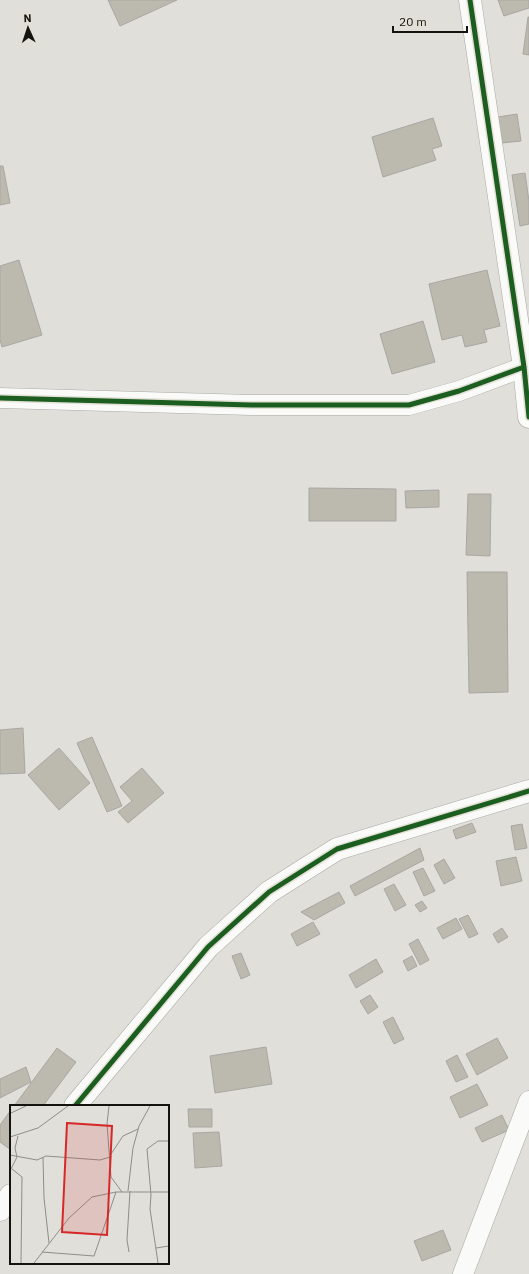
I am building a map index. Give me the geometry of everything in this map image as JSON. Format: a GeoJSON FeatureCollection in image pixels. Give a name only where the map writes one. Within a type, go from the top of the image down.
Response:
{"type":"FeatureCollection","features":[{"type":"Feature","properties":{"kind":"street"},"geometry":{"type":"LineString","coordinates":[[470,0],[525,334],[524,367],[529,417]]}},
{"type":"Feature","properties":{"kind":"street"},"geometry":{"type":"LineString","coordinates":[[0,398],[251,405],[409,405],[458,391],[524,367]]}},
{"type":"Feature","properties":{"kind":"street"},"geometry":{"type":"LineString","coordinates":[[76,1105],[208,947],[269,892],[337,849],[529,791]]}},
{"type":"Feature","properties":{"kind":"street"},"geometry":{"type":"LineString","coordinates":[[463,1274],[529,1102]]}},
{"type":"Feature","properties":{"kind":"street"},"geometry":{"type":"LineString","coordinates":[[0,1210],[10,1196]]}},
{"type":"Feature","properties":{"kind":"building"},"geometry":{"type":"Polygon","coordinates":[[[108,0],[177,0],[120,26],[108,0]]]}},
{"type":"Feature","properties":{"kind":"building"},"geometry":{"type":"Polygon","coordinates":[[[498,0],[529,0],[529,8],[504,16],[498,0]]]}},
{"type":"Feature","properties":{"kind":"building"},"geometry":{"type":"Polygon","coordinates":[[[529,17],[529,55],[523,54],[529,17]]]}},
{"type":"Feature","properties":{"kind":"building"},"geometry":{"type":"Polygon","coordinates":[[[517,114],[521,141],[502,143],[498,117],[517,114]]]}},
{"type":"Feature","properties":{"kind":"building"},"geometry":{"type":"Polygon","coordinates":[[[433,118],[442,146],[432,149],[436,160],[383,177],[372,137],[433,118]]]}},
{"type":"Feature","properties":{"kind":"building"},"geometry":{"type":"Polygon","coordinates":[[[0,166],[3,166],[10,203],[0,205],[0,166]]]}},
{"type":"Feature","properties":{"kind":"building"},"geometry":{"type":"Polygon","coordinates":[[[525,173],[529,201],[529,224],[520,226],[512,175],[525,173]]]}},
{"type":"Feature","properties":{"kind":"building"},"geometry":{"type":"Polygon","coordinates":[[[19,260],[42,335],[2,347],[0,340],[0,266],[19,260]]]}},
{"type":"Feature","properties":{"kind":"building"},"geometry":{"type":"Polygon","coordinates":[[[487,270],[500,326],[484,330],[487,342],[465,347],[462,335],[442,340],[429,284],[487,270]]]}},
{"type":"Feature","properties":{"kind":"building"},"geometry":{"type":"Polygon","coordinates":[[[423,321],[435,362],[392,374],[380,334],[423,321]]]}},
{"type":"Feature","properties":{"kind":"building"},"geometry":{"type":"Polygon","coordinates":[[[309,488],[396,489],[396,521],[309,521],[309,488]]]}},
{"type":"Feature","properties":{"kind":"building"},"geometry":{"type":"Polygon","coordinates":[[[439,490],[439,507],[406,508],[405,491],[439,490]]]}},
{"type":"Feature","properties":{"kind":"building"},"geometry":{"type":"Polygon","coordinates":[[[468,494],[491,494],[490,556],[466,555],[468,494]]]}},
{"type":"Feature","properties":{"kind":"building"},"geometry":{"type":"Polygon","coordinates":[[[467,572],[507,572],[508,692],[469,693],[467,572]]]}},
{"type":"Feature","properties":{"kind":"building"},"geometry":{"type":"Polygon","coordinates":[[[23,728],[25,773],[0,774],[0,730],[23,728]]]}},
{"type":"Feature","properties":{"kind":"building"},"geometry":{"type":"Polygon","coordinates":[[[92,737],[122,806],[107,812],[77,743],[92,737]]]}},
{"type":"Feature","properties":{"kind":"building"},"geometry":{"type":"Polygon","coordinates":[[[59,748],[90,783],[59,810],[28,775],[59,748]]]}},
{"type":"Feature","properties":{"kind":"building"},"geometry":{"type":"Polygon","coordinates":[[[142,768],[164,793],[128,823],[118,812],[132,801],[120,787],[142,768]]]}},
{"type":"Feature","properties":{"kind":"building"},"geometry":{"type":"Polygon","coordinates":[[[472,823],[476,832],[456,839],[453,830],[472,823]]]}},
{"type":"Feature","properties":{"kind":"building"},"geometry":{"type":"Polygon","coordinates":[[[522,824],[527,848],[515,850],[511,826],[522,824]]]}},
{"type":"Feature","properties":{"kind":"building"},"geometry":{"type":"Polygon","coordinates":[[[420,848],[424,860],[355,896],[350,886],[420,848]]]}},
{"type":"Feature","properties":{"kind":"building"},"geometry":{"type":"Polygon","coordinates":[[[516,857],[522,881],[501,886],[496,861],[516,857]]]}},
{"type":"Feature","properties":{"kind":"building"},"geometry":{"type":"Polygon","coordinates":[[[444,859],[455,878],[444,884],[434,865],[444,859]]]}},
{"type":"Feature","properties":{"kind":"building"},"geometry":{"type":"Polygon","coordinates":[[[423,868],[435,891],[424,896],[413,872],[423,868]]]}},
{"type":"Feature","properties":{"kind":"building"},"geometry":{"type":"Polygon","coordinates":[[[394,884],[406,905],[395,911],[384,889],[394,884]]]}},
{"type":"Feature","properties":{"kind":"building"},"geometry":{"type":"Polygon","coordinates":[[[339,892],[345,903],[314,920],[301,912],[339,892]]]}},
{"type":"Feature","properties":{"kind":"building"},"geometry":{"type":"Polygon","coordinates":[[[422,901],[427,908],[420,912],[415,905],[422,901]]]}},
{"type":"Feature","properties":{"kind":"building"},"geometry":{"type":"Polygon","coordinates":[[[468,915],[478,934],[469,938],[459,919],[468,915]]]}},
{"type":"Feature","properties":{"kind":"building"},"geometry":{"type":"Polygon","coordinates":[[[456,918],[462,929],[443,939],[437,928],[456,918]]]}},
{"type":"Feature","properties":{"kind":"building"},"geometry":{"type":"Polygon","coordinates":[[[313,922],[320,934],[297,946],[291,934],[313,922]]]}},
{"type":"Feature","properties":{"kind":"building"},"geometry":{"type":"Polygon","coordinates":[[[502,928],[508,937],[498,943],[493,934],[502,928]]]}},
{"type":"Feature","properties":{"kind":"building"},"geometry":{"type":"Polygon","coordinates":[[[418,939],[429,960],[420,965],[409,944],[418,939]]]}},
{"type":"Feature","properties":{"kind":"building"},"geometry":{"type":"Polygon","coordinates":[[[241,953],[250,975],[241,979],[232,956],[241,953]]]}},
{"type":"Feature","properties":{"kind":"building"},"geometry":{"type":"Polygon","coordinates":[[[412,956],[417,966],[408,971],[403,961],[412,956]]]}},
{"type":"Feature","properties":{"kind":"building"},"geometry":{"type":"Polygon","coordinates":[[[376,959],[383,972],[356,988],[349,975],[376,959]]]}},
{"type":"Feature","properties":{"kind":"building"},"geometry":{"type":"Polygon","coordinates":[[[370,995],[378,1007],[368,1014],[360,1001],[370,995]]]}},
{"type":"Feature","properties":{"kind":"building"},"geometry":{"type":"Polygon","coordinates":[[[393,1017],[404,1039],[394,1044],[383,1022],[393,1017]]]}},
{"type":"Feature","properties":{"kind":"building"},"geometry":{"type":"Polygon","coordinates":[[[497,1038],[508,1058],[477,1075],[466,1054],[497,1038]]]}},
{"type":"Feature","properties":{"kind":"building"},"geometry":{"type":"Polygon","coordinates":[[[266,1047],[272,1084],[215,1093],[210,1056],[266,1047]]]}},
{"type":"Feature","properties":{"kind":"building"},"geometry":{"type":"Polygon","coordinates":[[[57,1048],[76,1062],[44,1105],[15,1105],[57,1048]]]}},
{"type":"Feature","properties":{"kind":"building"},"geometry":{"type":"Polygon","coordinates":[[[457,1055],[468,1077],[456,1082],[446,1061],[457,1055]]]}},
{"type":"Feature","properties":{"kind":"building"},"geometry":{"type":"Polygon","coordinates":[[[26,1067],[31,1082],[0,1098],[0,1079],[26,1067]]]}},
{"type":"Feature","properties":{"kind":"building"},"geometry":{"type":"Polygon","coordinates":[[[477,1084],[488,1105],[460,1118],[450,1097],[477,1084]]]}},
{"type":"Feature","properties":{"kind":"building"},"geometry":{"type":"Polygon","coordinates":[[[188,1109],[212,1109],[212,1127],[189,1127],[188,1109]]]}},
{"type":"Feature","properties":{"kind":"building"},"geometry":{"type":"Polygon","coordinates":[[[10,1111],[10,1149],[0,1142],[0,1125],[10,1111]]]}},
{"type":"Feature","properties":{"kind":"building"},"geometry":{"type":"Polygon","coordinates":[[[502,1115],[509,1130],[482,1142],[475,1128],[502,1115]]]}},
{"type":"Feature","properties":{"kind":"building"},"geometry":{"type":"Polygon","coordinates":[[[219,1132],[222,1166],[195,1168],[193,1133],[219,1132]]]}},
{"type":"Feature","properties":{"kind":"building"},"geometry":{"type":"Polygon","coordinates":[[[443,1230],[451,1250],[422,1261],[414,1241],[443,1230]]]}},
{"type":"Feature","properties":{"kind":"cycle path"},"geometry":{"type":"LineString","coordinates":[[470,0],[524,367],[529,417]]}},
{"type":"Feature","properties":{"kind":"cycle path"},"geometry":{"type":"LineString","coordinates":[[0,398],[251,405],[409,405],[459,391],[524,367]]}},
{"type":"Feature","properties":{"kind":"cycle path"},"geometry":{"type":"LineString","coordinates":[[76,1105],[208,947],[269,892],[337,849],[529,791]]}}]}
